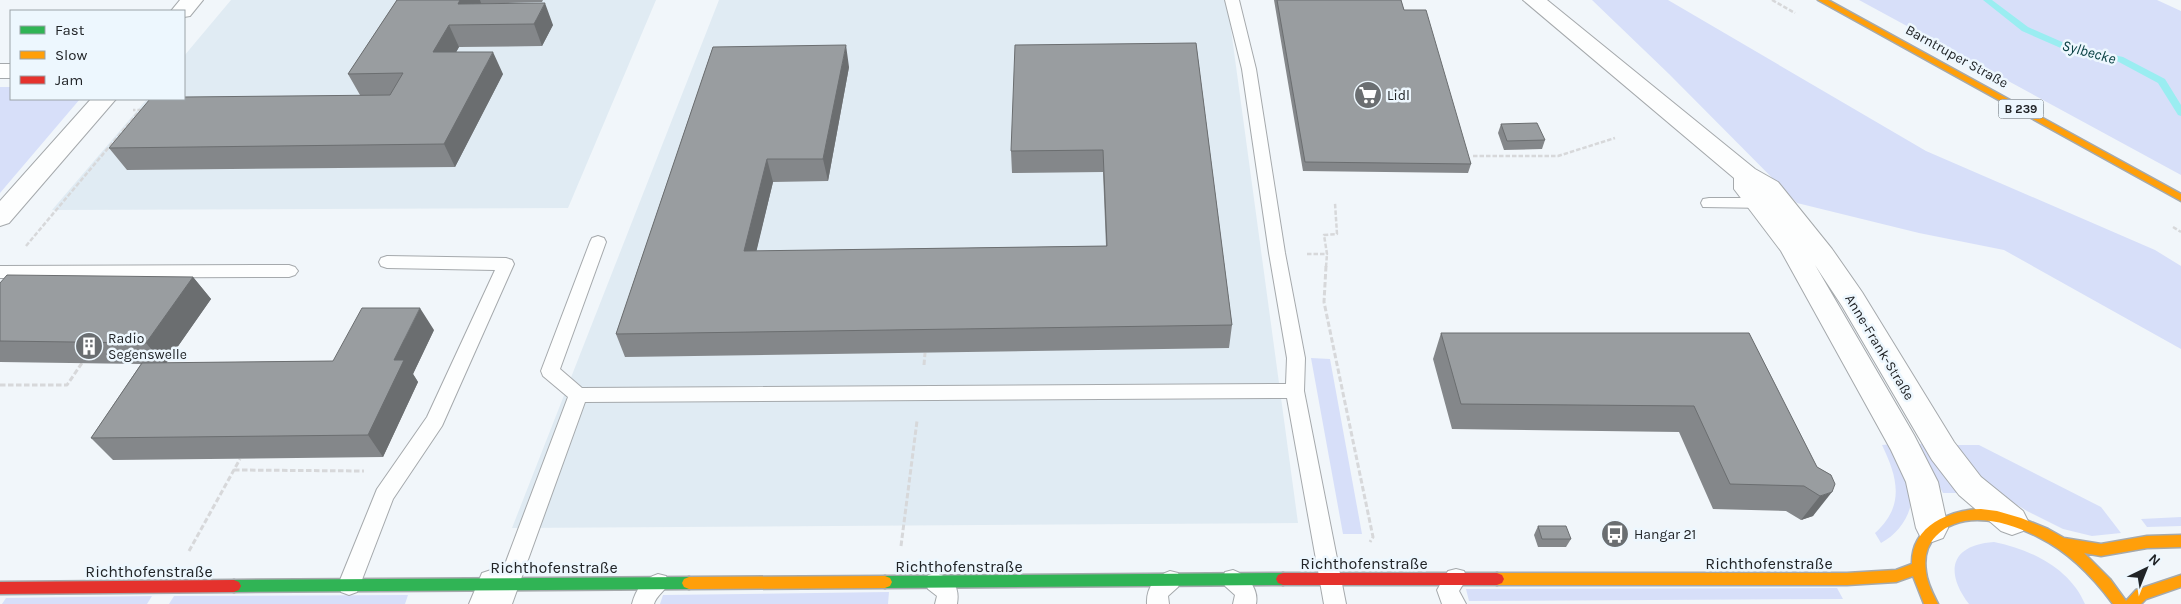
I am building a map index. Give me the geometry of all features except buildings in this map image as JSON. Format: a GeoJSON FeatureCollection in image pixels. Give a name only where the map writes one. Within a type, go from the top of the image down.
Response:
{"type":"FeatureCollection","features":[{"type":"Feature","properties":{"kind":"street"},"geometry":{"type":"LineString","coordinates":[[183,10],[192,0]]}},
{"type":"Feature","properties":{"kind":"street","name":"Anne-Frank-Straße"},"geometry":{"type":"LineString","coordinates":[[1534,0],[1746,175],[1747,189],[1768,202],[1824,256],[1852,299],[1942,452],[1970,486],[2012,521]]}},
{"type":"Feature","properties":{"kind":"street","name":"Barntruper Straße"},"geometry":{"type":"LineString","coordinates":[[1822,0],[2181,198]]}},
{"type":"Feature","properties":{"kind":"street"},"geometry":{"type":"LineString","coordinates":[[0,217],[98,105]]}},
{"type":"Feature","properties":{"kind":"street","name":"Anne-Frank-Straße"},"geometry":{"type":"LineString","coordinates":[[1768,202],[1791,246],[1904,444],[1922,482],[1932,528]]}},
{"type":"Feature","properties":{"kind":"street"},"geometry":{"type":"LineString","coordinates":[[1931,604],[1917,568],[1918,550],[1924,537],[1932,528],[1952,518],[1974,515],[2012,521],[2061,543],[2089,564],[2110,587],[2121,604]]}},
{"type":"Feature","properties":{"kind":"street"},"geometry":{"type":"LineString","coordinates":[[2061,543],[2101,550],[2147,542],[2181,541]]}},
{"type":"Feature","properties":{"kind":"street","name":"Richthofenstraße"},"geometry":{"type":"LineString","coordinates":[[0,588],[349,585],[421,594],[497,594],[658,583],[1456,578],[1846,579],[1896,576],[1917,568]]}},
{"type":"Feature","properties":{"kind":"street"},"geometry":{"type":"LineString","coordinates":[[2132,604],[2141,594],[2181,581]]}},
{"type":"Feature","properties":{"kind":"lane"},"geometry":{"type":"LineString","coordinates":[[1232,0],[1249,69],[1277,253],[1296,358],[1295,392],[1335,604]]}},
{"type":"Feature","properties":{"kind":"lane"},"geometry":{"type":"LineString","coordinates":[[1709,203],[1768,202]]}},
{"type":"Feature","properties":{"kind":"lane"},"geometry":{"type":"LineString","coordinates":[[598,242],[550,371],[578,395],[1295,392]]}},
{"type":"Feature","properties":{"kind":"lane"},"geometry":{"type":"LineString","coordinates":[[349,585],[384,495],[435,421],[506,264],[386,262]]}},
{"type":"Feature","properties":{"kind":"lane"},"geometry":{"type":"LineString","coordinates":[[2,272],[289,271]]}},
{"type":"Feature","properties":{"kind":"lane"},"geometry":{"type":"LineString","coordinates":[[1876,395],[1881,387],[1892,387],[1909,395]]}},
{"type":"Feature","properties":{"kind":"lane"},"geometry":{"type":"LineString","coordinates":[[497,594],[578,395]]}},
{"type":"Feature","properties":{"kind":"lane"},"geometry":{"type":"LineString","coordinates":[[1455,604],[1448,590],[1456,578]]}},
{"type":"Feature","properties":{"kind":"lane"},"geometry":{"type":"LineString","coordinates":[[1158,604],[1157,593],[1170,580]]}},
{"type":"Feature","properties":{"kind":"lane"},"geometry":{"type":"LineString","coordinates":[[1233,580],[1245,591],[1246,602],[1244,604]]}},
{"type":"Feature","properties":{"kind":"lane"},"geometry":{"type":"LineString","coordinates":[[936,582],[948,592],[946,604]]}},
{"type":"Feature","properties":{"kind":"lane"},"geometry":{"type":"LineString","coordinates":[[643,604],[645,595],[658,583]]}},
{"type":"Feature","properties":{"kind":"path"},"geometry":{"type":"LineString","coordinates":[[2,272],[140,110],[98,105]]}},
{"type":"Feature","properties":{"kind":"path"},"geometry":{"type":"LineString","coordinates":[[1473,156],[1558,156],[1615,138]]}},
{"type":"Feature","properties":{"kind":"path"},"geometry":{"type":"LineString","coordinates":[[1335,203],[1337,234],[1324,235],[1327,254],[1324,302],[1373,537]]}},
{"type":"Feature","properties":{"kind":"path"},"geometry":{"type":"LineString","coordinates":[[1298,253],[1327,254]]}},
{"type":"Feature","properties":{"kind":"path"},"geometry":{"type":"LineString","coordinates":[[900,555],[925,353]]}},
{"type":"Feature","properties":{"kind":"path"},"geometry":{"type":"LineString","coordinates":[[0,384],[67,385],[82,363]]}},
{"type":"Feature","properties":{"kind":"path"},"geometry":{"type":"LineString","coordinates":[[185,559],[240,459]]}},
{"type":"Feature","properties":{"kind":"path"},"geometry":{"type":"LineString","coordinates":[[234,470],[400,471]]}},
{"type":"Feature","properties":{"kind":"shaded area"},"geometry":{"type":"Polygon","coordinates":[[[231,0],[656,0],[568,208],[52,210],[146,100],[185,100],[185,55],[231,0]]]}},
{"type":"Feature","properties":{"kind":"shaded area"},"geometry":{"type":"Polygon","coordinates":[[[719,0],[1227,0],[1298,523],[512,528],[719,0]]]}},
{"type":"Feature","properties":{"kind":"shaded area"},"geometry":{"type":"Polygon","coordinates":[[[1592,0],[1668,0],[1926,151],[2155,250],[2181,266],[2181,349],[2004,250],[1919,233],[1797,203],[1669,74],[1592,0]]]}},
{"type":"Feature","properties":{"kind":"shaded area"},"geometry":{"type":"Polygon","coordinates":[[[1859,0],[2157,0],[2181,11],[2181,175],[1859,0]]]}},
{"type":"Feature","properties":{"kind":"shaded area"},"geometry":{"type":"Polygon","coordinates":[[[0,87],[10,87],[10,100],[79,100],[0,193],[0,87]]]}},
{"type":"Feature","properties":{"kind":"shaded area"},"geometry":{"type":"Polygon","coordinates":[[[1311,358],[1330,359],[1362,534],[1343,534],[1311,358]]]}},
{"type":"Feature","properties":{"kind":"shaded area"},"geometry":{"type":"Polygon","coordinates":[[[1893,444],[1910,483],[1912,497],[1905,520],[1888,539],[1881,543],[1875,533],[1885,523],[1891,512],[1895,502],[1896,491],[1892,469],[1882,445],[1893,444]]]}},
{"type":"Feature","properties":{"kind":"shaded area"},"geometry":{"type":"Polygon","coordinates":[[[1915,444],[1928,444],[1957,493],[1943,493],[1915,444]]]}},
{"type":"Feature","properties":{"kind":"shaded area"},"geometry":{"type":"Polygon","coordinates":[[[1949,445],[1979,445],[2101,507],[2121,533],[2092,536],[2063,529],[2027,511],[1993,490],[1949,445]]]}},
{"type":"Feature","properties":{"kind":"shaded area"},"geometry":{"type":"Polygon","coordinates":[[[2181,517],[2181,526],[2147,527],[2141,519],[2181,517]]]}},
{"type":"Feature","properties":{"kind":"shaded area"},"geometry":{"type":"Polygon","coordinates":[[[1994,542],[2035,555],[2059,570],[2070,580],[2085,604],[1969,604],[1956,581],[1956,562],[1968,548],[1994,542]]]}},
{"type":"Feature","properties":{"kind":"shaded area"},"geometry":{"type":"Polygon","coordinates":[[[1837,588],[1843,599],[1469,601],[1466,589],[1837,588]]]}},
{"type":"Feature","properties":{"kind":"shaded area"},"geometry":{"type":"Polygon","coordinates":[[[889,592],[888,604],[660,604],[663,595],[889,592]]]}},
{"type":"Feature","properties":{"kind":"shaded area"},"geometry":{"type":"Polygon","coordinates":[[[408,595],[405,604],[169,604],[174,596],[408,595]]]}},
{"type":"Feature","properties":{"kind":"shaded area"},"geometry":{"type":"Polygon","coordinates":[[[152,596],[147,604],[2,604],[6,598],[152,596]]]}},
{"type":"Feature","properties":{"kind":"waterway","name":"Sylbecke"},"geometry":{"type":"LineString","coordinates":[[1987,0],[2025,29],[2066,47],[2120,59],[2162,81],[2181,113]]}},
{"type":"Feature","properties":{"kind":"traffic: fast"},"geometry":{"type":"LineString","coordinates":[[885,582],[1283,579]]}},
{"type":"Feature","properties":{"kind":"traffic: fast"},"geometry":{"type":"LineString","coordinates":[[234,586],[689,583]]}},
{"type":"Feature","properties":{"kind":"traffic: slow"},"geometry":{"type":"LineString","coordinates":[[1822,0],[2181,198]]}},
{"type":"Feature","properties":{"kind":"traffic: slow"},"geometry":{"type":"LineString","coordinates":[[1931,604],[1922,585],[1919,572],[1921,547],[1935,528],[1945,522],[1968,515],[1997,517],[2013,521],[2055,539],[2087,564],[2121,604]]}},
{"type":"Feature","properties":{"kind":"traffic: slow"},"geometry":{"type":"LineString","coordinates":[[2064,544],[2101,550],[2147,542],[2181,541]]}},
{"type":"Feature","properties":{"kind":"traffic: slow"},"geometry":{"type":"LineString","coordinates":[[1497,579],[1847,579],[1896,576],[1917,568]]}},
{"type":"Feature","properties":{"kind":"traffic: slow"},"geometry":{"type":"LineString","coordinates":[[2132,604],[2141,594],[2181,581]]}},
{"type":"Feature","properties":{"kind":"traffic: slow"},"geometry":{"type":"LineString","coordinates":[[689,583],[885,582]]}},
{"type":"Feature","properties":{"kind":"traffic: jam"},"geometry":{"type":"LineString","coordinates":[[1283,579],[1497,579]]}},
{"type":"Feature","properties":{"kind":"traffic: jam"},"geometry":{"type":"LineString","coordinates":[[0,588],[234,586]]}},
{"type":"Feature","properties":{"kind":"place","name":"Lidl"},"geometry":{"type":"Point","coordinates":[1368,95]}},
{"type":"Feature","properties":{"kind":"place","name":"Radio Segenswelle"},"geometry":{"type":"Point","coordinates":[89,346]}},
{"type":"Feature","properties":{"kind":"place","name":"Hangar 21"},"geometry":{"type":"Point","coordinates":[1615,534]}}]}
